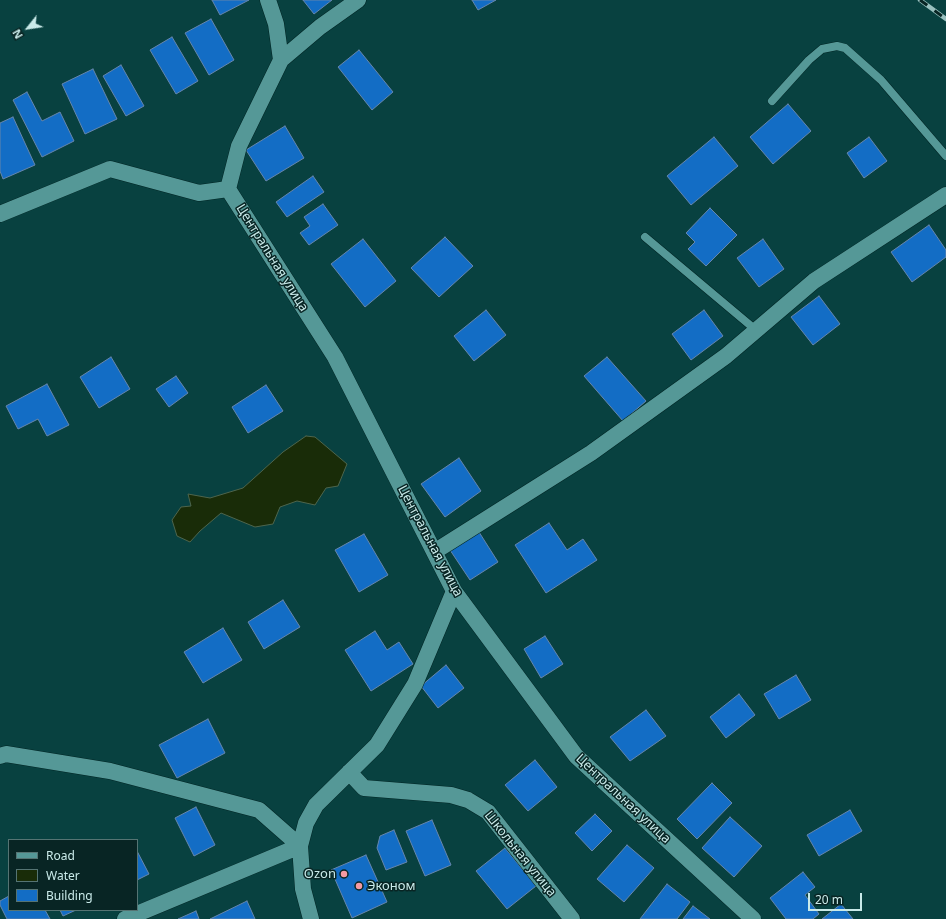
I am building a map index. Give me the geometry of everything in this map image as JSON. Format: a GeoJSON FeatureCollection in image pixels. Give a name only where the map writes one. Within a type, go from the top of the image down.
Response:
{"type":"FeatureCollection","features":[{"type":"Feature","properties":{"kind":"street"},"geometry":{"type":"LineString","coordinates":[[268,0],[276,24],[281,60]]}},
{"type":"Feature","properties":{"kind":"street"},"geometry":{"type":"LineString","coordinates":[[0,214],[110,169],[199,193],[228,189],[239,146],[281,60],[320,27],[358,0]]}},
{"type":"Feature","properties":{"kind":"street","name":"Центральная улица"},"geometry":{"type":"LineString","coordinates":[[228,189],[335,357],[454,591],[576,756],[753,919]]}},
{"type":"Feature","properties":{"kind":"street"},"geometry":{"type":"LineString","coordinates":[[434,552],[591,453],[726,356],[814,281],[946,195]]}},
{"type":"Feature","properties":{"kind":"street"},"geometry":{"type":"LineString","coordinates":[[311,919],[303,889],[300,846],[306,823],[316,805],[377,745],[416,684],[454,591]]}},
{"type":"Feature","properties":{"kind":"street"},"geometry":{"type":"LineString","coordinates":[[0,756],[6,754],[110,771],[259,810],[300,846]]}},
{"type":"Feature","properties":{"kind":"street","name":"Школьная улица"},"geometry":{"type":"LineString","coordinates":[[349,772],[364,788],[451,795],[468,800],[488,812],[572,919]]}},
{"type":"Feature","properties":{"kind":"street"},"geometry":{"type":"LineString","coordinates":[[125,919],[300,846]]}},
{"type":"Feature","properties":{"kind":"lane"},"geometry":{"type":"LineString","coordinates":[[772,101],[809,60],[822,49],[838,46],[845,48],[881,80],[946,156]]}},
{"type":"Feature","properties":{"kind":"lane"},"geometry":{"type":"LineString","coordinates":[[645,237],[757,331]]}},
{"type":"Feature","properties":{"kind":"water"},"geometry":{"type":"Polygon","coordinates":[[[306,436],[315,437],[347,464],[338,486],[326,488],[315,505],[297,501],[280,507],[273,524],[255,527],[221,513],[200,531],[190,542],[177,536],[172,520],[181,507],[191,506],[188,494],[210,498],[243,488],[283,452],[306,436]]]}},
{"type":"Feature","properties":{"kind":"building"},"geometry":{"type":"Polygon","coordinates":[[[212,0],[249,0],[220,15],[212,0]]]}},
{"type":"Feature","properties":{"kind":"building"},"geometry":{"type":"Polygon","coordinates":[[[303,0],[332,0],[314,14],[303,0]]]}},
{"type":"Feature","properties":{"kind":"building"},"geometry":{"type":"Polygon","coordinates":[[[472,0],[496,0],[478,10],[472,0]]]}},
{"type":"Feature","properties":{"kind":"building"},"geometry":{"type":"Polygon","coordinates":[[[211,19],[234,60],[209,75],[185,33],[211,19]]]}},
{"type":"Feature","properties":{"kind":"building"},"geometry":{"type":"Polygon","coordinates":[[[172,37],[198,81],[176,94],[150,50],[172,37]]]}},
{"type":"Feature","properties":{"kind":"building"},"geometry":{"type":"Polygon","coordinates":[[[359,50],[393,92],[372,110],[338,67],[359,50]]]}},
{"type":"Feature","properties":{"kind":"building"},"geometry":{"type":"Polygon","coordinates":[[[121,65],[144,106],[126,116],[103,76],[121,65]]]}},
{"type":"Feature","properties":{"kind":"building"},"geometry":{"type":"Polygon","coordinates":[[[93,69],[117,119],[85,134],[62,84],[93,69]]]}},
{"type":"Feature","properties":{"kind":"building"},"geometry":{"type":"Polygon","coordinates":[[[27,92],[42,121],[60,112],[74,141],[42,157],[13,100],[27,92]]]}},
{"type":"Feature","properties":{"kind":"building"},"geometry":{"type":"Polygon","coordinates":[[[788,104],[811,131],[773,164],[750,137],[788,104]]]}},
{"type":"Feature","properties":{"kind":"building"},"geometry":{"type":"Polygon","coordinates":[[[13,117],[35,165],[3,179],[0,171],[0,123],[13,117]]]}},
{"type":"Feature","properties":{"kind":"building"},"geometry":{"type":"Polygon","coordinates":[[[285,126],[304,158],[266,181],[246,150],[285,126]]]}},
{"type":"Feature","properties":{"kind":"building"},"geometry":{"type":"Polygon","coordinates":[[[714,137],[738,166],[691,205],[667,176],[714,137]]]}},
{"type":"Feature","properties":{"kind":"building"},"geometry":{"type":"Polygon","coordinates":[[[869,137],[887,161],[864,178],[847,153],[869,137]]]}},
{"type":"Feature","properties":{"kind":"building"},"geometry":{"type":"Polygon","coordinates":[[[313,176],[324,192],[287,217],[276,202],[313,176]]]}},
{"type":"Feature","properties":{"kind":"building"},"geometry":{"type":"Polygon","coordinates":[[[323,204],[338,225],[309,245],[300,233],[310,226],[304,217],[323,204]]]}},
{"type":"Feature","properties":{"kind":"building"},"geometry":{"type":"Polygon","coordinates":[[[710,208],[737,235],[706,266],[688,249],[695,242],[686,233],[710,208]]]}},
{"type":"Feature","properties":{"kind":"building"},"geometry":{"type":"Polygon","coordinates":[[[929,225],[946,250],[946,257],[912,282],[891,252],[929,225]]]}},
{"type":"Feature","properties":{"kind":"building"},"geometry":{"type":"Polygon","coordinates":[[[445,237],[473,266],[439,297],[411,268],[445,237]]]}},
{"type":"Feature","properties":{"kind":"building"},"geometry":{"type":"Polygon","coordinates":[[[363,239],[396,281],[365,307],[331,264],[363,239]]]}},
{"type":"Feature","properties":{"kind":"building"},"geometry":{"type":"Polygon","coordinates":[[[763,239],[784,269],[759,287],[737,258],[763,239]]]}},
{"type":"Feature","properties":{"kind":"building"},"geometry":{"type":"Polygon","coordinates":[[[819,296],[840,324],[813,345],[791,317],[819,296]]]}},
{"type":"Feature","properties":{"kind":"building"},"geometry":{"type":"Polygon","coordinates":[[[486,310],[506,335],[474,361],[454,336],[486,310]]]}},
{"type":"Feature","properties":{"kind":"building"},"geometry":{"type":"Polygon","coordinates":[[[704,310],[723,336],[691,360],[672,334],[704,310]]]}},
{"type":"Feature","properties":{"kind":"building"},"geometry":{"type":"Polygon","coordinates":[[[111,357],[130,389],[99,408],[80,377],[111,357]]]}},
{"type":"Feature","properties":{"kind":"building"},"geometry":{"type":"Polygon","coordinates":[[[607,357],[646,401],[623,421],[584,376],[607,357]]]}},
{"type":"Feature","properties":{"kind":"building"},"geometry":{"type":"Polygon","coordinates":[[[176,376],[188,393],[169,407],[156,389],[176,376]]]}},
{"type":"Feature","properties":{"kind":"building"},"geometry":{"type":"Polygon","coordinates":[[[47,384],[69,425],[47,436],[38,419],[18,429],[6,406],[47,384]]]}},
{"type":"Feature","properties":{"kind":"building"},"geometry":{"type":"Polygon","coordinates":[[[266,385],[283,411],[248,433],[232,407],[266,385]]]}},
{"type":"Feature","properties":{"kind":"building"},"geometry":{"type":"Polygon","coordinates":[[[459,458],[481,491],[445,517],[421,484],[459,458]]]}},
{"type":"Feature","properties":{"kind":"building"},"geometry":{"type":"Polygon","coordinates":[[[549,523],[567,550],[583,539],[597,560],[546,593],[515,545],[549,523]]]}},
{"type":"Feature","properties":{"kind":"building"},"geometry":{"type":"Polygon","coordinates":[[[479,532],[498,562],[470,580],[450,550],[479,532]]]}},
{"type":"Feature","properties":{"kind":"building"},"geometry":{"type":"Polygon","coordinates":[[[364,534],[388,575],[359,592],[335,550],[364,534]]]}},
{"type":"Feature","properties":{"kind":"building"},"geometry":{"type":"Polygon","coordinates":[[[283,600],[300,627],[264,649],[248,622],[283,600]]]}},
{"type":"Feature","properties":{"kind":"building"},"geometry":{"type":"Polygon","coordinates":[[[223,628],[242,660],[203,683],[184,652],[223,628]]]}},
{"type":"Feature","properties":{"kind":"building"},"geometry":{"type":"Polygon","coordinates":[[[375,631],[387,650],[399,642],[413,664],[371,691],[345,650],[375,631]]]}},
{"type":"Feature","properties":{"kind":"building"},"geometry":{"type":"Polygon","coordinates":[[[545,636],[563,664],[541,678],[524,649],[545,636]]]}},
{"type":"Feature","properties":{"kind":"building"},"geometry":{"type":"Polygon","coordinates":[[[446,665],[464,688],[438,708],[421,686],[446,665]]]}},
{"type":"Feature","properties":{"kind":"building"},"geometry":{"type":"Polygon","coordinates":[[[796,675],[811,700],[779,719],[764,694],[796,675]]]}},
{"type":"Feature","properties":{"kind":"building"},"geometry":{"type":"Polygon","coordinates":[[[739,694],[755,715],[726,738],[710,717],[739,694]]]}},
{"type":"Feature","properties":{"kind":"building"},"geometry":{"type":"Polygon","coordinates":[[[646,710],[666,736],[630,761],[610,737],[646,710]]]}},
{"type":"Feature","properties":{"kind":"building"},"geometry":{"type":"Polygon","coordinates":[[[208,719],[225,753],[177,778],[159,745],[208,719]]]}},
{"type":"Feature","properties":{"kind":"building"},"geometry":{"type":"Polygon","coordinates":[[[535,760],[557,787],[528,811],[505,785],[535,760]]]}},
{"type":"Feature","properties":{"kind":"building"},"geometry":{"type":"Polygon","coordinates":[[[712,783],[732,803],[697,839],[677,819],[712,783]]]}},
{"type":"Feature","properties":{"kind":"building"},"geometry":{"type":"Polygon","coordinates":[[[196,807],[215,845],[194,856],[175,818],[196,807]]]}},
{"type":"Feature","properties":{"kind":"building"},"geometry":{"type":"Polygon","coordinates":[[[850,810],[862,831],[819,856],[807,835],[850,810]]]}},
{"type":"Feature","properties":{"kind":"building"},"geometry":{"type":"Polygon","coordinates":[[[595,814],[612,831],[592,851],[575,833],[595,814]]]}},
{"type":"Feature","properties":{"kind":"building"},"geometry":{"type":"Polygon","coordinates":[[[730,817],[762,846],[734,877],[702,848],[730,817]]]}},
{"type":"Feature","properties":{"kind":"building"},"geometry":{"type":"Polygon","coordinates":[[[432,820],[451,865],[425,876],[406,831],[432,820]]]}},
{"type":"Feature","properties":{"kind":"building"},"geometry":{"type":"Polygon","coordinates":[[[394,830],[407,862],[386,870],[377,848],[380,836],[394,830]]]}},
{"type":"Feature","properties":{"kind":"building"},"geometry":{"type":"Polygon","coordinates":[[[627,845],[654,868],[624,902],[597,879],[627,845]]]}},
{"type":"Feature","properties":{"kind":"building"},"geometry":{"type":"Polygon","coordinates":[[[505,848],[536,886],[507,909],[476,871],[505,848]]]}},
{"type":"Feature","properties":{"kind":"building"},"geometry":{"type":"Polygon","coordinates":[[[138,853],[149,874],[138,880],[138,853]]]}},
{"type":"Feature","properties":{"kind":"building","name":"Эконом"},"geometry":{"type":"Polygon","coordinates":[[[366,855],[387,902],[352,918],[331,870],[366,855]]]}},
{"type":"Feature","properties":{"kind":"building"},"geometry":{"type":"Polygon","coordinates":[[[803,872],[815,887],[805,895],[819,914],[813,919],[786,919],[770,898],[803,872]]]}},
{"type":"Feature","properties":{"kind":"building"},"geometry":{"type":"Polygon","coordinates":[[[667,884],[690,902],[677,919],[640,919],[667,884]]]}},
{"type":"Feature","properties":{"kind":"building"},"geometry":{"type":"Polygon","coordinates":[[[8,897],[8,911],[46,911],[50,919],[7,919],[0,905],[0,901],[8,897]]]}},
{"type":"Feature","properties":{"kind":"building"},"geometry":{"type":"Polygon","coordinates":[[[247,901],[255,919],[210,919],[247,901]]]}},
{"type":"Feature","properties":{"kind":"building"},"geometry":{"type":"Polygon","coordinates":[[[841,904],[853,919],[822,919],[841,904]]]}},
{"type":"Feature","properties":{"kind":"building"},"geometry":{"type":"Polygon","coordinates":[[[693,906],[710,919],[683,919],[693,906]]]}},
{"type":"Feature","properties":{"kind":"building"},"geometry":{"type":"Polygon","coordinates":[[[60,911],[74,911],[63,916],[60,911]]]}},
{"type":"Feature","properties":{"kind":"building"},"geometry":{"type":"Polygon","coordinates":[[[196,911],[199,919],[178,919],[196,911]]]}},
{"type":"Feature","properties":{"kind":"railway"},"geometry":{"type":"LineString","coordinates":[[920,0],[946,19]]}},
{"type":"Feature","properties":{"kind":"place","name":"Ozon"},"geometry":{"type":"Point","coordinates":[344,874]}},
{"type":"Feature","properties":{"kind":"place","name":"Эконом"},"geometry":{"type":"Point","coordinates":[359,886]}}]}
